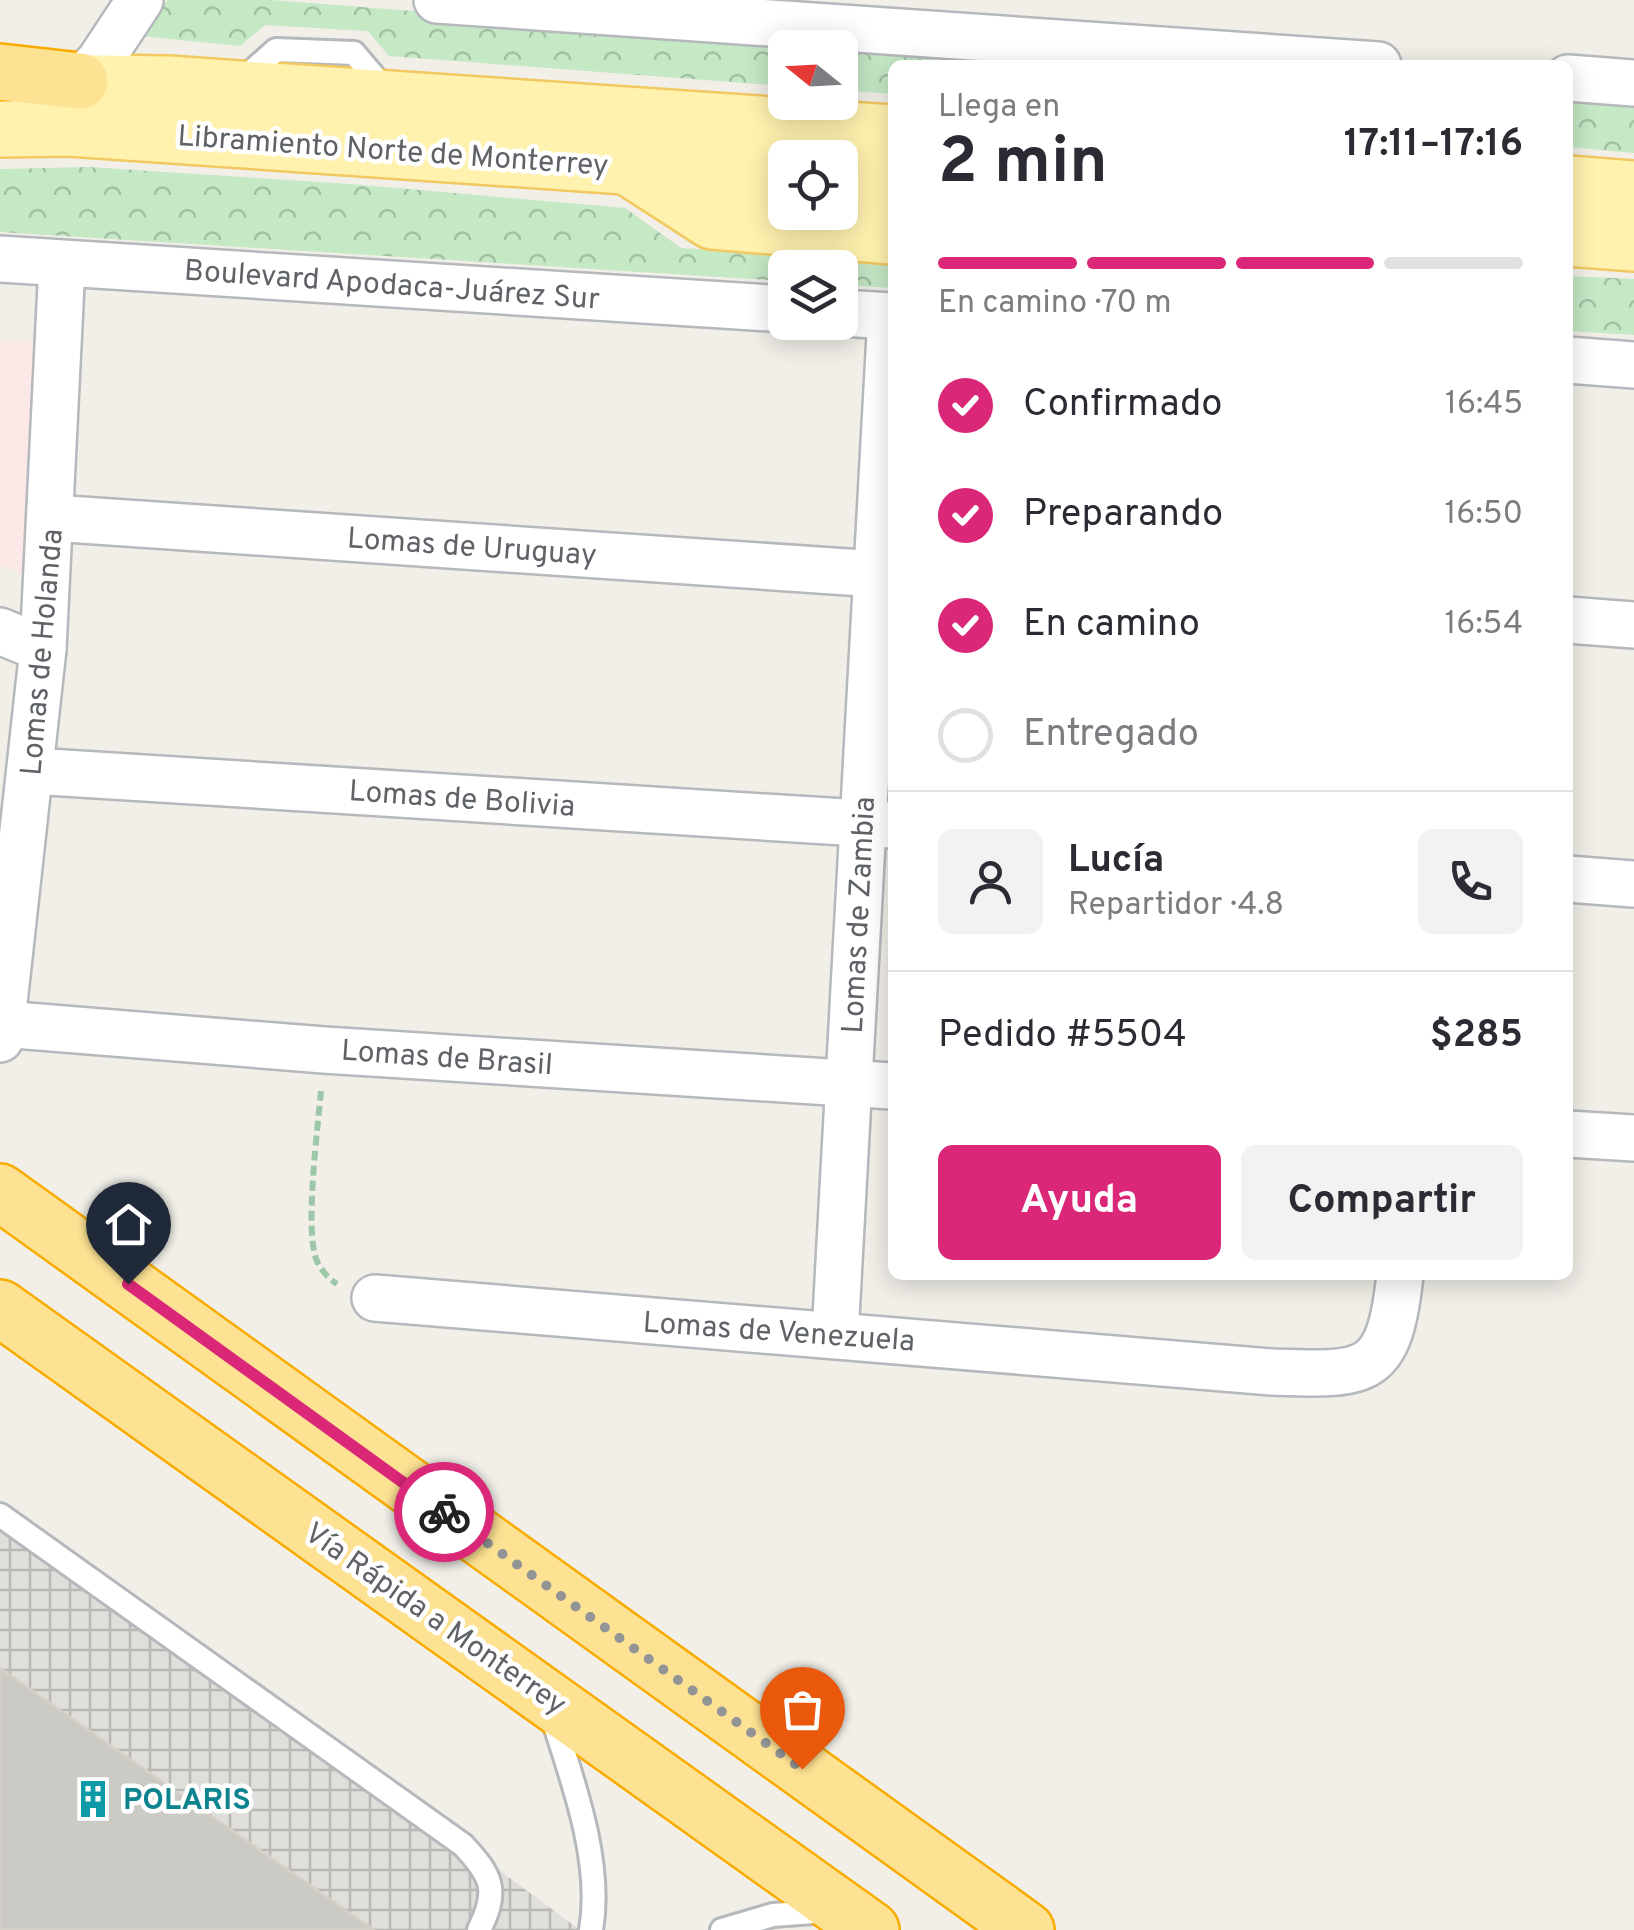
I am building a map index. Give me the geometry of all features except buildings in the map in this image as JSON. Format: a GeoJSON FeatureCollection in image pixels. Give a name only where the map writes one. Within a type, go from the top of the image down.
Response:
{"type":"FeatureCollection","features":[{"type":"Feature","properties":{"kind":"highway"},"geometry":{"type":"LineString","coordinates":[[0,72],[74,104]]}},
{"type":"Feature","properties":{"kind":"highway"},"geometry":{"type":"LineString","coordinates":[[0,1192],[1026,1930]]}},
{"type":"Feature","properties":{"kind":"highway","name":"Vía Rápida a Monterrey"},"geometry":{"type":"LineString","coordinates":[[0,1308],[857,1920]]}},
{"type":"Feature","properties":{"kind":"main road"},"geometry":{"type":"LineString","coordinates":[[0,83],[74,104],[232,88],[888,134]]}},
{"type":"Feature","properties":{"kind":"main road","name":"Libramiento Norte de Monterrey"},"geometry":{"type":"LineString","coordinates":[[0,128],[74,104],[628,166],[768,176]]}},
{"type":"Feature","properties":{"kind":"main road"},"geometry":{"type":"LineString","coordinates":[[628,166],[712,221],[888,236]]}},
{"type":"Feature","properties":{"kind":"main road"},"geometry":{"type":"LineString","coordinates":[[858,182],[888,184]]}},
{"type":"Feature","properties":{"kind":"main road"},"geometry":{"type":"LineString","coordinates":[[1573,184],[1634,190]]}},
{"type":"Feature","properties":{"kind":"main road"},"geometry":{"type":"LineString","coordinates":[[1573,238],[1634,243]]}},
{"type":"Feature","properties":{"kind":"street"},"geometry":{"type":"LineString","coordinates":[[74,104],[140,0]]}},
{"type":"Feature","properties":{"kind":"street"},"geometry":{"type":"LineString","coordinates":[[437,0],[1312,60]]}},
{"type":"Feature","properties":{"kind":"street"},"geometry":{"type":"LineString","coordinates":[[1573,78],[1634,83]]}},
{"type":"Feature","properties":{"kind":"street","name":"Boulevard Apodaca-Juárez Sur"},"geometry":{"type":"LineString","coordinates":[[0,259],[768,308]]}},
{"type":"Feature","properties":{"kind":"street","name":"Lomas de Holanda"},"geometry":{"type":"LineString","coordinates":[[1,1032],[8,910],[32,771],[44,649],[62,264]]}},
{"type":"Feature","properties":{"kind":"street"},"geometry":{"type":"LineString","coordinates":[[858,314],[888,316]]}},
{"type":"Feature","properties":{"kind":"street"},"geometry":{"type":"LineString","coordinates":[[1573,360],[1634,364]]}},
{"type":"Feature","properties":{"kind":"street","name":"Lomas de Zambia"},"geometry":{"type":"LineString","coordinates":[[835,1335],[871,1084],[888,463]]}},
{"type":"Feature","properties":{"kind":"street","name":"Lomas de Uruguay"},"geometry":{"type":"LineString","coordinates":[[52,518],[885,574]]}},
{"type":"Feature","properties":{"kind":"street"},"geometry":{"type":"LineString","coordinates":[[1573,620],[1634,625]]}},
{"type":"Feature","properties":{"kind":"street"},"geometry":{"type":"LineString","coordinates":[[0,631],[44,649]]}},
{"type":"Feature","properties":{"kind":"street","name":"Lomas de Bolivia"},"geometry":{"type":"LineString","coordinates":[[32,771],[878,824]]}},
{"type":"Feature","properties":{"kind":"street"},"geometry":{"type":"LineString","coordinates":[[1573,878],[1634,884]]}},
{"type":"Feature","properties":{"kind":"street","name":"Lomas de Brasil"},"geometry":{"type":"LineString","coordinates":[[1,1032],[871,1084]]}},
{"type":"Feature","properties":{"kind":"street"},"geometry":{"type":"LineString","coordinates":[[1573,1134],[1634,1138]]}},
{"type":"Feature","properties":{"kind":"street","name":"Lomas de Venezuela"},"geometry":{"type":"LineString","coordinates":[[375,1298],[1272,1372],[1336,1374],[1365,1367],[1380,1353],[1391,1334],[1399,1280]]}},
{"type":"Feature","properties":{"kind":"lane"},"geometry":{"type":"LineString","coordinates":[[0,1514],[463,1845],[488,1872],[491,1907],[479,1930]]}},
{"type":"Feature","properties":{"kind":"lane"},"geometry":{"type":"LineString","coordinates":[[546,1696],[592,1863],[596,1905],[592,1930]]}},
{"type":"Feature","properties":{"kind":"lane"},"geometry":{"type":"LineString","coordinates":[[722,1930],[772,1916],[857,1920]]}},
{"type":"Feature","properties":{"kind":"path"},"geometry":{"type":"LineString","coordinates":[[324,1050],[312,1215],[316,1260],[330,1280],[348,1291],[375,1298]]}},
{"type":"Feature","properties":{"kind":"shaded area"},"geometry":{"type":"Polygon","coordinates":[[[0,340],[36,342],[25,574],[0,565],[0,340]]]}},
{"type":"Feature","properties":{"kind":"shaded area"},"geometry":{"type":"Polygon","coordinates":[[[0,1502],[580,1930],[0,1930],[0,1502]]]}},
{"type":"Feature","properties":{"kind":"green space"},"geometry":{"type":"Polygon","coordinates":[[[168,0],[271,0],[768,39],[768,85],[389,56],[368,31],[265,25],[240,46],[130,35],[168,0]]]}},
{"type":"Feature","properties":{"kind":"green space"},"geometry":{"type":"Polygon","coordinates":[[[858,46],[926,51],[933,60],[888,60],[888,94],[858,91],[858,46]]]}},
{"type":"Feature","properties":{"kind":"green space"},"geometry":{"type":"Polygon","coordinates":[[[1573,94],[1634,99],[1634,153],[1573,147],[1573,94]]]}},
{"type":"Feature","properties":{"kind":"green space"},"geometry":{"type":"Polygon","coordinates":[[[89,167],[625,208],[681,248],[768,253],[768,280],[0,232],[0,169],[89,167]]]}},
{"type":"Feature","properties":{"kind":"green space"},"geometry":{"type":"Polygon","coordinates":[[[858,258],[888,260],[888,288],[858,286],[858,258]]]}},
{"type":"Feature","properties":{"kind":"green space"},"geometry":{"type":"Polygon","coordinates":[[[1573,276],[1634,279],[1634,335],[1573,331],[1573,276]]]}},
{"type":"Feature","properties":{"kind":"way so far"},"geometry":{"type":"LineString","coordinates":[[444,1512],[802,1769]]}},
{"type":"Feature","properties":{"kind":"place","name":"POLARIS"},"geometry":{"type":"Point","coordinates":[93,1799]}},
{"type":"Feature","properties":{"kind":"route"},"geometry":{"type":"LineString","coordinates":[[128,1284],[444,1512]]}}]}
